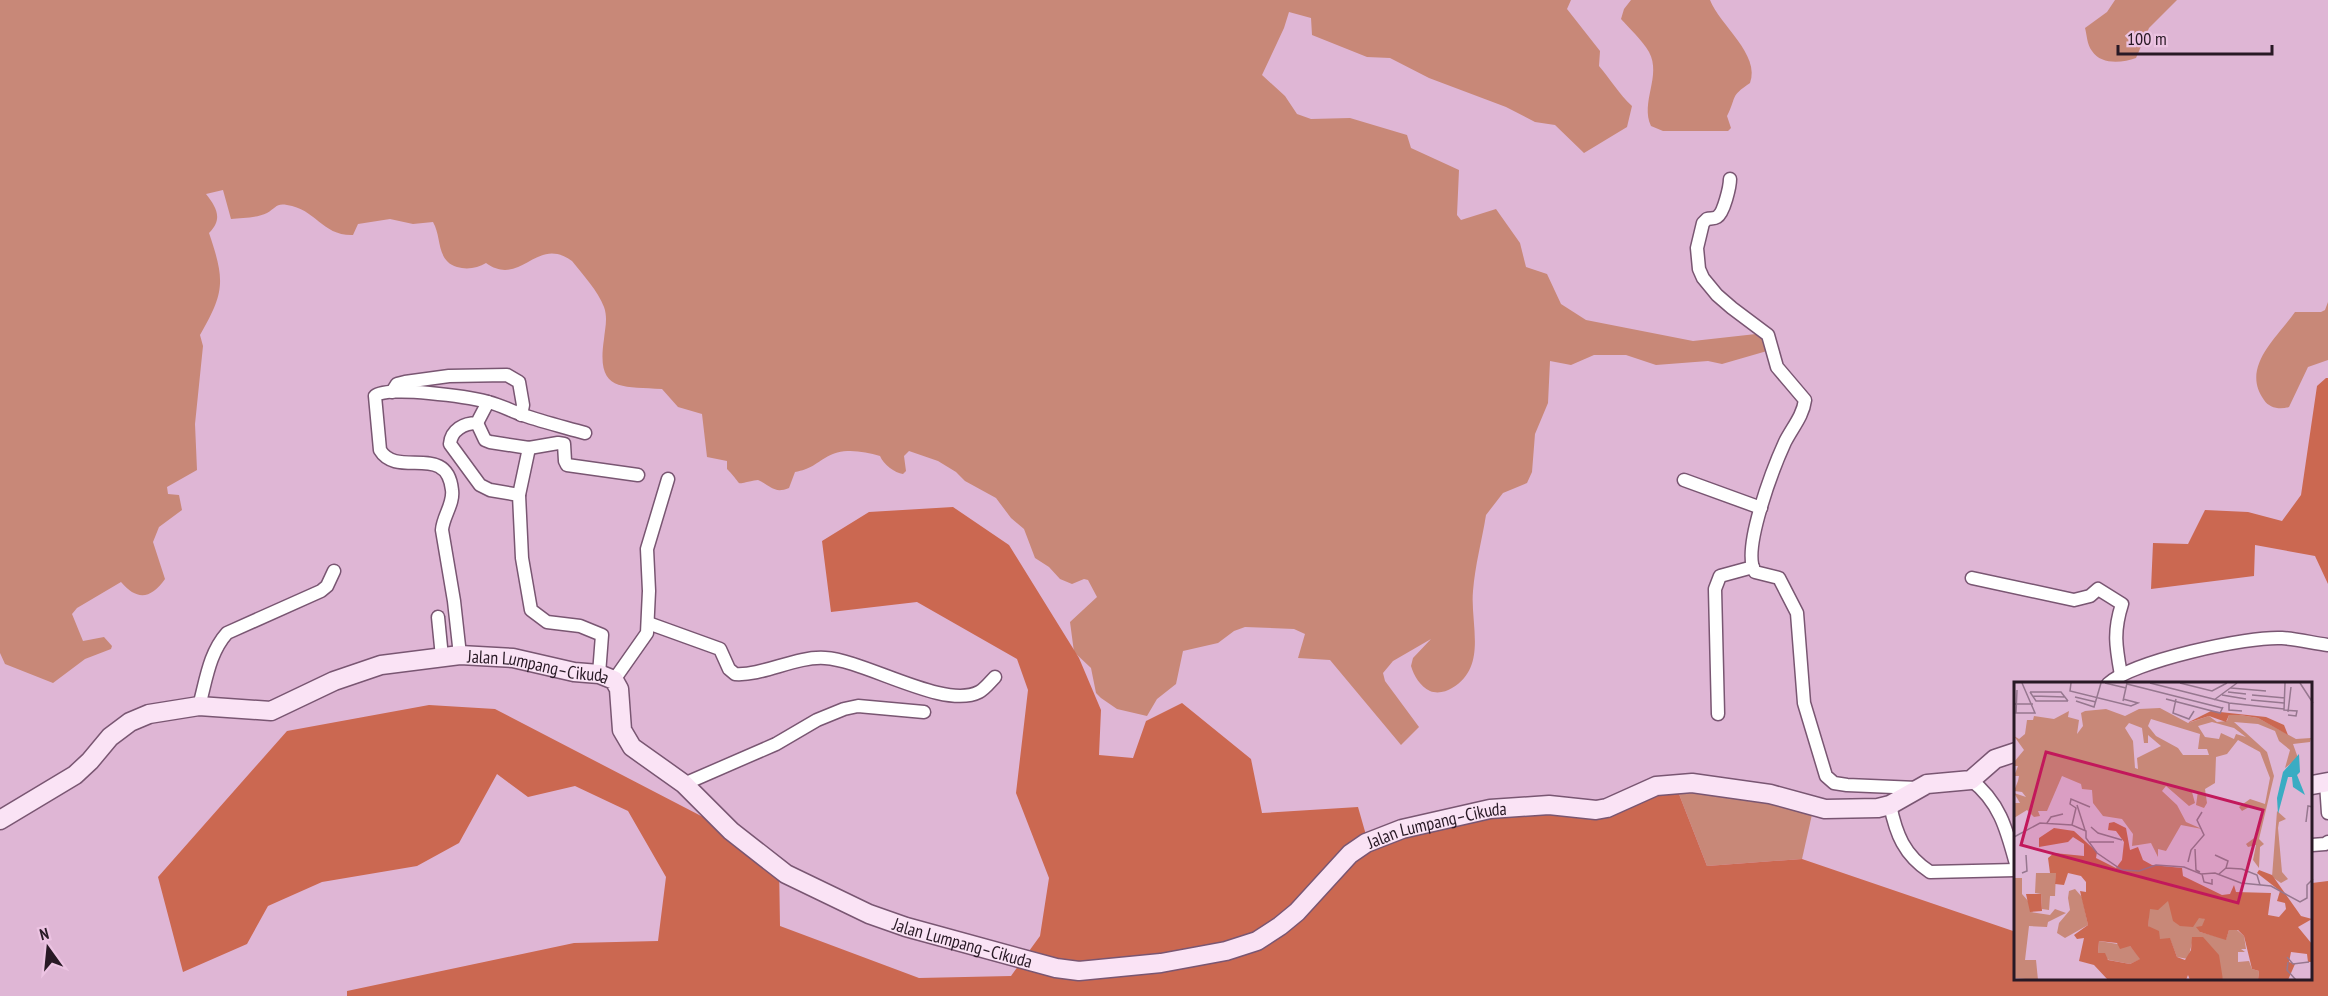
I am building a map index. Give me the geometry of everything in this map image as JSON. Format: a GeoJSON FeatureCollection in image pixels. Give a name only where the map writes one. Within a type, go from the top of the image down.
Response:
{"type":"FeatureCollection","features":[{"type":"Feature","properties":{"kind":"street"},"geometry":{"type":"LineString","coordinates":[[1730,178],[1730,193],[1725,198],[1720,214],[1703,223],[1697,248],[1699,269],[1717,295],[1768,334],[1777,367],[1805,400],[1804,409],[1785,442],[1774,469],[1752,537],[1750,558],[1755,572],[1779,578],[1797,613],[1804,703],[1826,776],[1834,783],[1840,784],[1917,788]]}},
{"type":"Feature","properties":{"kind":"street"},"geometry":{"type":"LineString","coordinates":[[392,392],[398,384],[405,382],[449,376],[507,375],[519,382],[523,405],[521,415]]}},
{"type":"Feature","properties":{"kind":"street"},"geometry":{"type":"LineString","coordinates":[[451,656],[454,601],[442,530],[443,520],[452,499],[450,481],[445,468],[439,465],[394,460],[383,455],[380,450],[374,401],[379,393],[432,393],[488,402],[521,415],[585,433]]}},
{"type":"Feature","properties":{"kind":"street"},"geometry":{"type":"LineString","coordinates":[[477,423],[488,402]]}},
{"type":"Feature","properties":{"kind":"street"},"geometry":{"type":"LineString","coordinates":[[477,423],[470,423],[459,428],[453,434],[450,444],[480,484],[490,490],[519,495]]}},
{"type":"Feature","properties":{"kind":"street"},"geometry":{"type":"LineString","coordinates":[[477,423],[485,440],[490,442],[529,448],[564,444],[564,461],[567,465],[638,475]]}},
{"type":"Feature","properties":{"kind":"street"},"geometry":{"type":"LineString","coordinates":[[529,448],[519,495],[522,558],[531,610],[547,622],[580,626],[602,635],[606,677]]}},
{"type":"Feature","properties":{"kind":"street"},"geometry":{"type":"LineString","coordinates":[[606,677],[646,633],[648,624],[647,549],[668,479]]}},
{"type":"Feature","properties":{"kind":"street"},"geometry":{"type":"LineString","coordinates":[[1684,480],[1761,508]]}},
{"type":"Feature","properties":{"kind":"street"},"geometry":{"type":"LineString","coordinates":[[1718,714],[1715,589],[1720,576],[1753,567]]}},
{"type":"Feature","properties":{"kind":"street"},"geometry":{"type":"LineString","coordinates":[[199,706],[212,657],[219,642],[227,633],[321,591],[334,571]]}},
{"type":"Feature","properties":{"kind":"street"},"geometry":{"type":"LineString","coordinates":[[1972,578],[2074,600],[2090,596],[2098,590],[2118,600],[2122,604],[2115,625],[2115,639],[2121,675]]}},
{"type":"Feature","properties":{"kind":"street"},"geometry":{"type":"LineString","coordinates":[[438,617],[451,656]]}},
{"type":"Feature","properties":{"kind":"street"},"geometry":{"type":"LineString","coordinates":[[648,624],[720,649],[729,669],[735,674],[823,658],[874,671],[925,690],[962,696],[981,692],[995,677]]}},
{"type":"Feature","properties":{"kind":"street"},"geometry":{"type":"LineString","coordinates":[[2112,682],[2138,667],[2227,644],[2281,638],[2328,645]]}},
{"type":"Feature","properties":{"kind":"street","name":"Jalan Lumpang–Cikuda"},"geometry":{"type":"LineString","coordinates":[[0,820],[75,775],[110,738],[130,722],[149,714],[199,706],[271,711],[334,681],[381,665],[451,656],[513,658],[606,677],[619,689],[622,730],[632,747],[684,784],[730,831],[786,874],[869,914],[906,927],[1056,968],[1079,971],[1161,963],[1226,951],[1257,941],[1297,912],[1350,854],[1366,843],[1381,835],[1402,829],[1490,809],[1549,805],[1596,810],[1607,808],[1656,786],[1692,783],[1770,794],[1825,809],[1878,808],[1890,805],[1927,784],[1971,780]]}},
{"type":"Feature","properties":{"kind":"street"},"geometry":{"type":"LineString","coordinates":[[684,784],[776,744],[817,720],[844,709],[858,706],[924,712]]}},
{"type":"Feature","properties":{"kind":"street"},"geometry":{"type":"LineString","coordinates":[[2014,754],[1995,759],[1971,780],[1981,788],[2011,827],[2014,849]]}},
{"type":"Feature","properties":{"kind":"street"},"geometry":{"type":"LineString","coordinates":[[2322,783],[2328,813]]}},
{"type":"Feature","properties":{"kind":"street"},"geometry":{"type":"LineString","coordinates":[[1890,805],[1899,840],[1910,856],[1930,872],[2014,870]]}},
{"type":"Feature","properties":{"kind":"street"},"geometry":{"type":"LineString","coordinates":[[2313,845],[2328,842]]}},
{"type":"Feature","properties":{"kind":"shaded area"},"geometry":{"type":"Polygon","coordinates":[[[0,0],[1571,0],[1567,9],[1600,51],[1599,66],[1632,106],[1627,127],[1584,153],[1555,125],[1535,122],[1506,107],[1429,78],[1390,58],[1367,57],[1312,35],[1311,18],[1289,12],[1262,75],[1285,96],[1297,114],[1311,119],[1350,118],[1407,135],[1411,148],[1459,170],[1457,215],[1461,220],[1496,209],[1520,243],[1526,267],[1547,274],[1561,304],[1586,320],[1693,341],[1756,334],[1765,336],[1767,351],[1722,364],[1708,361],[1656,365],[1626,355],[1594,355],[1571,365],[1550,361],[1548,403],[1535,434],[1532,472],[1527,483],[1503,493],[1486,515],[1474,581],[1475,644],[1470,669],[1463,679],[1450,689],[1433,692],[1426,689],[1411,666],[1413,658],[1431,639],[1393,661],[1383,673],[1385,681],[1419,727],[1401,745],[1330,660],[1298,658],[1305,634],[1294,629],[1245,627],[1234,631],[1218,643],[1183,651],[1176,684],[1157,699],[1147,716],[1117,709],[1096,693],[1091,668],[1074,652],[1070,622],[1097,597],[1088,580],[1084,579],[1072,584],[1060,579],[1049,567],[1035,558],[1024,529],[1011,518],[996,498],[965,481],[956,472],[938,461],[909,451],[904,456],[906,471],[903,474],[890,468],[880,456],[845,451],[795,472],[789,488],[784,490],[773,488],[758,480],[739,483],[727,469],[727,461],[707,457],[702,414],[678,407],[662,389],[623,386],[614,383],[608,377],[602,356],[606,319],[604,307],[594,289],[572,261],[559,255],[548,254],[509,270],[498,269],[486,263],[472,268],[461,268],[446,260],[433,222],[413,224],[390,219],[358,224],[353,235],[342,234],[326,227],[297,207],[283,205],[278,205],[259,216],[231,219],[223,190],[206,194],[217,214],[216,223],[209,233],[218,263],[220,286],[214,308],[200,335],[203,346],[195,424],[197,470],[167,487],[168,494],[179,495],[182,510],[159,527],[153,542],[165,579],[154,591],[144,595],[138,595],[121,582],[77,608],[72,614],[83,641],[104,637],[112,646],[111,649],[85,659],[53,683],[5,664],[0,653],[0,0]]]}},
{"type":"Feature","properties":{"kind":"shaded area"},"geometry":{"type":"Polygon","coordinates":[[[1631,0],[1710,0],[1745,51],[1752,72],[1750,83],[1734,98],[1727,116],[1731,128],[1728,131],[1663,131],[1651,126],[1648,108],[1652,61],[1643,43],[1621,19],[1624,9],[1631,0]]]}},
{"type":"Feature","properties":{"kind":"shaded area"},"geometry":{"type":"Polygon","coordinates":[[[2115,0],[2177,0],[2149,28],[2136,58],[2112,62],[2101,59],[2092,51],[2085,28],[2107,12],[2115,0]]]}},
{"type":"Feature","properties":{"kind":"shaded area"},"geometry":{"type":"Polygon","coordinates":[[[2328,302],[2328,360],[2308,367],[2289,407],[2272,407],[2264,400],[2258,388],[2256,376],[2264,353],[2295,312],[2321,312],[2325,310],[2328,302]]]}},
{"type":"Feature","properties":{"kind":"shaded area"},"geometry":{"type":"Polygon","coordinates":[[[2328,378],[2328,584],[2315,556],[2255,545],[2254,576],[2151,589],[2153,543],[2188,544],[2205,510],[2248,512],[2282,521],[2301,495],[2317,386],[2328,378]]]}},
{"type":"Feature","properties":{"kind":"shaded area"},"geometry":{"type":"Polygon","coordinates":[[[953,507],[1009,545],[1079,658],[1101,710],[1099,755],[1133,758],[1146,721],[1182,703],[1251,759],[1262,813],[1358,807],[1368,842],[1431,823],[1677,789],[1707,866],[1802,859],[2014,931],[2014,981],[2313,981],[2313,883],[2328,881],[2328,996],[347,996],[347,991],[574,943],[658,941],[666,877],[628,811],[575,786],[528,797],[497,774],[459,843],[417,866],[322,882],[268,906],[247,944],[183,972],[158,877],[287,731],[429,705],[495,709],[705,818],[779,863],[780,926],[919,978],[1011,976],[1040,936],[1049,878],[1016,793],[1028,690],[1017,659],[917,602],[831,612],[822,541],[869,512],[953,507]]]}},
{"type":"Feature","properties":{"kind":"shaded area"},"geometry":{"type":"Polygon","coordinates":[[[1677,789],[1765,797],[1813,810],[1802,859],[1707,866],[1677,789]]]}}]}
